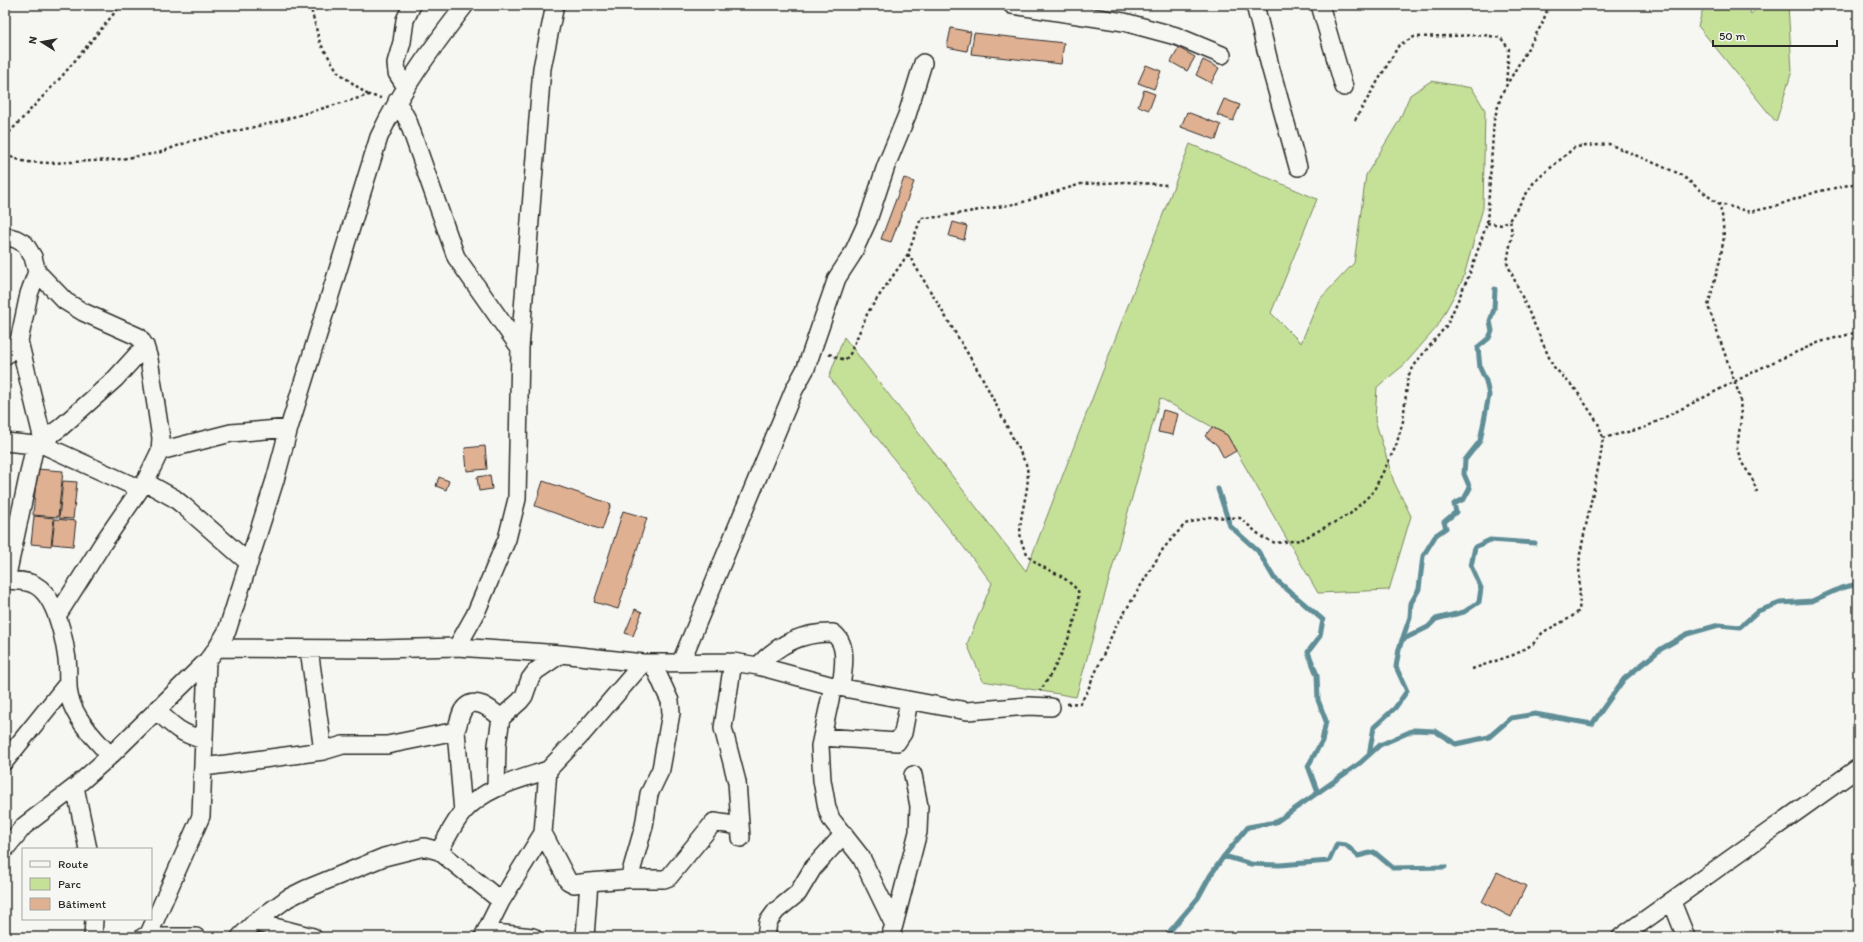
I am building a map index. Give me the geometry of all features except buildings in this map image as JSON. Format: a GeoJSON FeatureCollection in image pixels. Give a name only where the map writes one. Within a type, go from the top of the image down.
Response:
{"type":"FeatureCollection","features":[{"type":"Feature","properties":{"kind":"street"},"geometry":{"type":"LineString","coordinates":[[406,87],[397,73],[396,64],[402,42],[405,20],[412,5]]}},
{"type":"Feature","properties":{"kind":"street"},"geometry":{"type":"LineString","coordinates":[[5,849],[24,826],[75,787],[110,756],[212,655],[227,631],[373,153],[391,111],[425,58],[465,5]]}},
{"type":"Feature","properties":{"kind":"street"},"geometry":{"type":"LineString","coordinates":[[457,647],[474,614],[507,539],[517,499],[520,348],[542,68],[555,5]]}},
{"type":"Feature","properties":{"kind":"street"},"geometry":{"type":"LineString","coordinates":[[1012,5],[1124,22],[1176,36],[1222,54]]}},
{"type":"Feature","properties":{"kind":"street"},"geometry":{"type":"LineString","coordinates":[[1255,5],[1298,167]]}},
{"type":"Feature","properties":{"kind":"street"},"geometry":{"type":"LineString","coordinates":[[1320,5],[1344,87]]}},
{"type":"Feature","properties":{"kind":"street"},"geometry":{"type":"LineString","coordinates":[[681,662],[781,420],[794,390],[806,368],[837,278],[852,255],[868,220],[886,166],[909,109],[923,63]]}},
{"type":"Feature","properties":{"kind":"street"},"geometry":{"type":"LineString","coordinates":[[397,102],[408,121],[456,257],[520,348]]}},
{"type":"Feature","properties":{"kind":"street"},"geometry":{"type":"LineString","coordinates":[[5,236],[16,239],[25,244],[33,257],[37,272],[65,300],[83,312],[136,335],[145,346],[160,438],[160,451],[143,485],[103,543],[57,616]]}},
{"type":"Feature","properties":{"kind":"street"},"geometry":{"type":"LineString","coordinates":[[37,272],[29,294],[19,341],[39,443],[5,580],[27,582],[37,586],[49,598],[57,616],[67,659],[69,696],[74,711],[85,728],[110,756]]}},
{"type":"Feature","properties":{"kind":"street"},"geometry":{"type":"LineString","coordinates":[[5,356],[19,341]]}},
{"type":"Feature","properties":{"kind":"street"},"geometry":{"type":"LineString","coordinates":[[39,443],[60,428],[115,379],[145,346]]}},
{"type":"Feature","properties":{"kind":"street"},"geometry":{"type":"LineString","coordinates":[[160,451],[231,433],[289,428]]}},
{"type":"Feature","properties":{"kind":"street"},"geometry":{"type":"LineString","coordinates":[[5,442],[39,443],[174,498],[249,563]]}},
{"type":"Feature","properties":{"kind":"street"},"geometry":{"type":"LineString","coordinates":[[758,666],[769,653],[793,639],[812,634],[833,633],[840,638],[844,650],[837,686],[820,746],[821,772],[827,808],[832,819],[861,857],[892,931]]}},
{"type":"Feature","properties":{"kind":"street"},"geometry":{"type":"LineString","coordinates":[[212,655],[309,649],[457,647],[561,654],[648,664],[681,662],[733,662],[758,666],[837,686],[967,711],[1028,706],[1051,707]]}},
{"type":"Feature","properties":{"kind":"street"},"geometry":{"type":"LineString","coordinates":[[309,649],[323,751]]}},
{"type":"Feature","properties":{"kind":"street"},"geometry":{"type":"LineString","coordinates":[[496,788],[498,730],[501,718],[520,701],[530,678],[536,671],[561,654]]}},
{"type":"Feature","properties":{"kind":"street"},"geometry":{"type":"LineString","coordinates":[[196,937],[146,937],[201,816],[204,740],[212,655]]}},
{"type":"Feature","properties":{"kind":"street"},"geometry":{"type":"LineString","coordinates":[[543,833],[568,880],[574,884],[629,879],[664,879],[669,877],[714,822],[740,832],[736,782],[723,728],[733,662]]}},
{"type":"Feature","properties":{"kind":"street"},"geometry":{"type":"LineString","coordinates":[[439,851],[463,812],[481,797],[496,788],[548,770],[648,664]]}},
{"type":"Feature","properties":{"kind":"street"},"geometry":{"type":"LineString","coordinates":[[629,879],[644,826],[649,794],[661,769],[671,713],[670,701],[648,664]]}},
{"type":"Feature","properties":{"kind":"street"},"geometry":{"type":"LineString","coordinates":[[5,761],[68,683]]}},
{"type":"Feature","properties":{"kind":"street"},"geometry":{"type":"LineString","coordinates":[[822,737],[897,742],[903,733],[909,701]]}},
{"type":"Feature","properties":{"kind":"street"},"geometry":{"type":"LineString","coordinates":[[463,812],[456,731],[463,710],[476,703],[491,708],[501,718]]}},
{"type":"Feature","properties":{"kind":"street"},"geometry":{"type":"LineString","coordinates":[[156,710],[174,728],[183,733],[204,740]]}},
{"type":"Feature","properties":{"kind":"street"},"geometry":{"type":"LineString","coordinates":[[204,767],[323,751],[343,745],[387,745],[456,731]]}},
{"type":"Feature","properties":{"kind":"street"},"geometry":{"type":"LineString","coordinates":[[1621,937],[1858,768]]}},
{"type":"Feature","properties":{"kind":"street"},"geometry":{"type":"LineString","coordinates":[[533,937],[485,935],[501,901],[543,833],[548,770]]}},
{"type":"Feature","properties":{"kind":"street"},"geometry":{"type":"LineString","coordinates":[[892,931],[918,832],[920,806],[913,775]]}},
{"type":"Feature","properties":{"kind":"street"},"geometry":{"type":"LineString","coordinates":[[75,787],[88,848]]}},
{"type":"Feature","properties":{"kind":"street"},"geometry":{"type":"LineString","coordinates":[[766,937],[768,922],[772,916],[798,893],[814,868],[844,834]]}},
{"type":"Feature","properties":{"kind":"street"},"geometry":{"type":"LineString","coordinates":[[240,937],[256,922],[288,898],[384,857],[424,847],[439,851],[501,901]]}},
{"type":"Feature","properties":{"kind":"street"},"geometry":{"type":"LineString","coordinates":[[585,937],[589,882]]}},
{"type":"Feature","properties":{"kind":"street"},"geometry":{"type":"LineString","coordinates":[[1672,902],[1686,937]]}},
{"type":"Feature","properties":{"kind":"street"},"geometry":{"type":"LineString","coordinates":[[93,937],[94,920]]}},
{"type":"Feature","properties":{"kind":"street"},"geometry":{"type":"LineString","coordinates":[[256,922],[313,937]]}},
{"type":"Feature","properties":{"kind":"path"},"geometry":{"type":"LineString","coordinates":[[5,137],[63,75],[121,5]]}},
{"type":"Feature","properties":{"kind":"path"},"geometry":{"type":"LineString","coordinates":[[310,5],[320,43],[338,72],[369,95],[397,102]]}},
{"type":"Feature","properties":{"kind":"path"},"geometry":{"type":"LineString","coordinates":[[1051,707],[1080,703],[1086,694],[1115,628],[1163,549],[1186,524],[1208,517],[1240,518],[1262,536],[1275,543],[1301,540],[1350,514],[1373,492],[1396,446],[1403,421],[1408,376],[1418,360],[1447,325],[1470,273],[1487,223],[1494,120],[1502,93],[1542,24],[1549,5]]}},
{"type":"Feature","properties":{"kind":"path"},"geometry":{"type":"LineString","coordinates":[[1355,120],[1399,45],[1414,38],[1484,35],[1501,38],[1509,49],[1506,86]]}},
{"type":"Feature","properties":{"kind":"path"},"geometry":{"type":"LineString","coordinates":[[5,155],[26,162],[50,163],[114,160],[158,153],[191,141],[272,123],[369,95]]}},
{"type":"Feature","properties":{"kind":"path"},"geometry":{"type":"LineString","coordinates":[[1487,223],[1502,225],[1510,219],[1534,182],[1575,146],[1609,144],[1680,174],[1717,203],[1750,212],[1772,207],[1816,192],[1858,183]]}},
{"type":"Feature","properties":{"kind":"path"},"geometry":{"type":"LineString","coordinates":[[814,347],[845,360],[850,354],[868,312],[908,254],[921,218],[939,217],[1020,203],[1081,184],[1127,182],[1167,185]]}},
{"type":"Feature","properties":{"kind":"path"},"geometry":{"type":"LineString","coordinates":[[1717,203],[1722,214],[1724,237],[1720,260],[1708,306],[1740,397],[1741,418],[1737,449],[1742,463],[1752,478],[1757,492]]}},
{"type":"Feature","properties":{"kind":"path"},"geometry":{"type":"LineString","coordinates":[[1472,669],[1516,654],[1533,644],[1544,632],[1570,618],[1579,610],[1580,598],[1578,570],[1580,554],[1603,438],[1598,423],[1576,390],[1553,366],[1507,263],[1512,234],[1510,219]]}},
{"type":"Feature","properties":{"kind":"path"},"geometry":{"type":"LineString","coordinates":[[908,254],[983,378],[1026,464],[1028,480],[1020,530],[1023,545],[1030,556],[1041,566],[1064,579],[1078,590],[1078,612],[1054,670],[1028,706]]}},
{"type":"Feature","properties":{"kind":"path"},"geometry":{"type":"LineString","coordinates":[[1603,438],[1644,428],[1734,381],[1820,342],[1858,332]]}},
{"type":"Feature","properties":{"kind":"green space"},"geometry":{"type":"Polygon","coordinates":[[[1704,5],[1748,5],[1751,14],[1760,5],[1788,5],[1792,71],[1776,122],[1698,26],[1704,5]]]}},
{"type":"Feature","properties":{"kind":"green space"},"geometry":{"type":"Polygon","coordinates":[[[1431,81],[1472,88],[1485,110],[1483,208],[1463,279],[1437,327],[1404,365],[1377,387],[1375,420],[1394,482],[1411,516],[1389,590],[1318,593],[1227,435],[1160,398],[1076,697],[983,681],[967,644],[992,583],[829,377],[844,337],[1026,571],[1190,144],[1317,199],[1271,313],[1301,343],[1319,300],[1354,263],[1366,175],[1399,121],[1410,95],[1431,81]]]}},
{"type":"Feature","properties":{"kind":"waterway"},"geometry":{"type":"LineString","coordinates":[[1369,755],[1374,727],[1395,708],[1407,691],[1396,667],[1399,649],[1410,617],[1411,603],[1419,589],[1423,556],[1436,535],[1446,528],[1444,522],[1456,512],[1454,504],[1464,499],[1470,488],[1464,474],[1465,460],[1480,441],[1489,395],[1486,381],[1480,368],[1478,347],[1489,338],[1492,331],[1490,321],[1494,309],[1495,289]]}},
{"type":"Feature","properties":{"kind":"waterway"},"geometry":{"type":"LineString","coordinates":[[1218,489],[1230,526],[1258,551],[1274,578],[1323,620],[1320,636],[1308,652],[1317,675],[1318,700],[1326,721],[1322,741],[1308,766],[1318,793]]}},
{"type":"Feature","properties":{"kind":"waterway"},"geometry":{"type":"LineString","coordinates":[[1402,640],[1428,627],[1436,619],[1464,612],[1479,602],[1481,588],[1471,566],[1475,547],[1490,540],[1535,543]]}},
{"type":"Feature","properties":{"kind":"waterway"},"geometry":{"type":"LineString","coordinates":[[1165,937],[1198,898],[1210,876],[1224,856],[1248,827],[1276,822],[1360,763],[1380,745],[1414,730],[1435,731],[1456,744],[1489,737],[1511,718],[1535,714],[1592,724],[1624,679],[1661,649],[1687,634],[1719,625],[1740,627],[1758,611],[1780,603],[1812,601],[1841,588],[1858,584]]}},
{"type":"Feature","properties":{"kind":"waterway"},"geometry":{"type":"LineString","coordinates":[[1224,856],[1251,864],[1280,865],[1329,861],[1337,844],[1346,845],[1358,856],[1374,852],[1393,868],[1445,867]]}}]}
